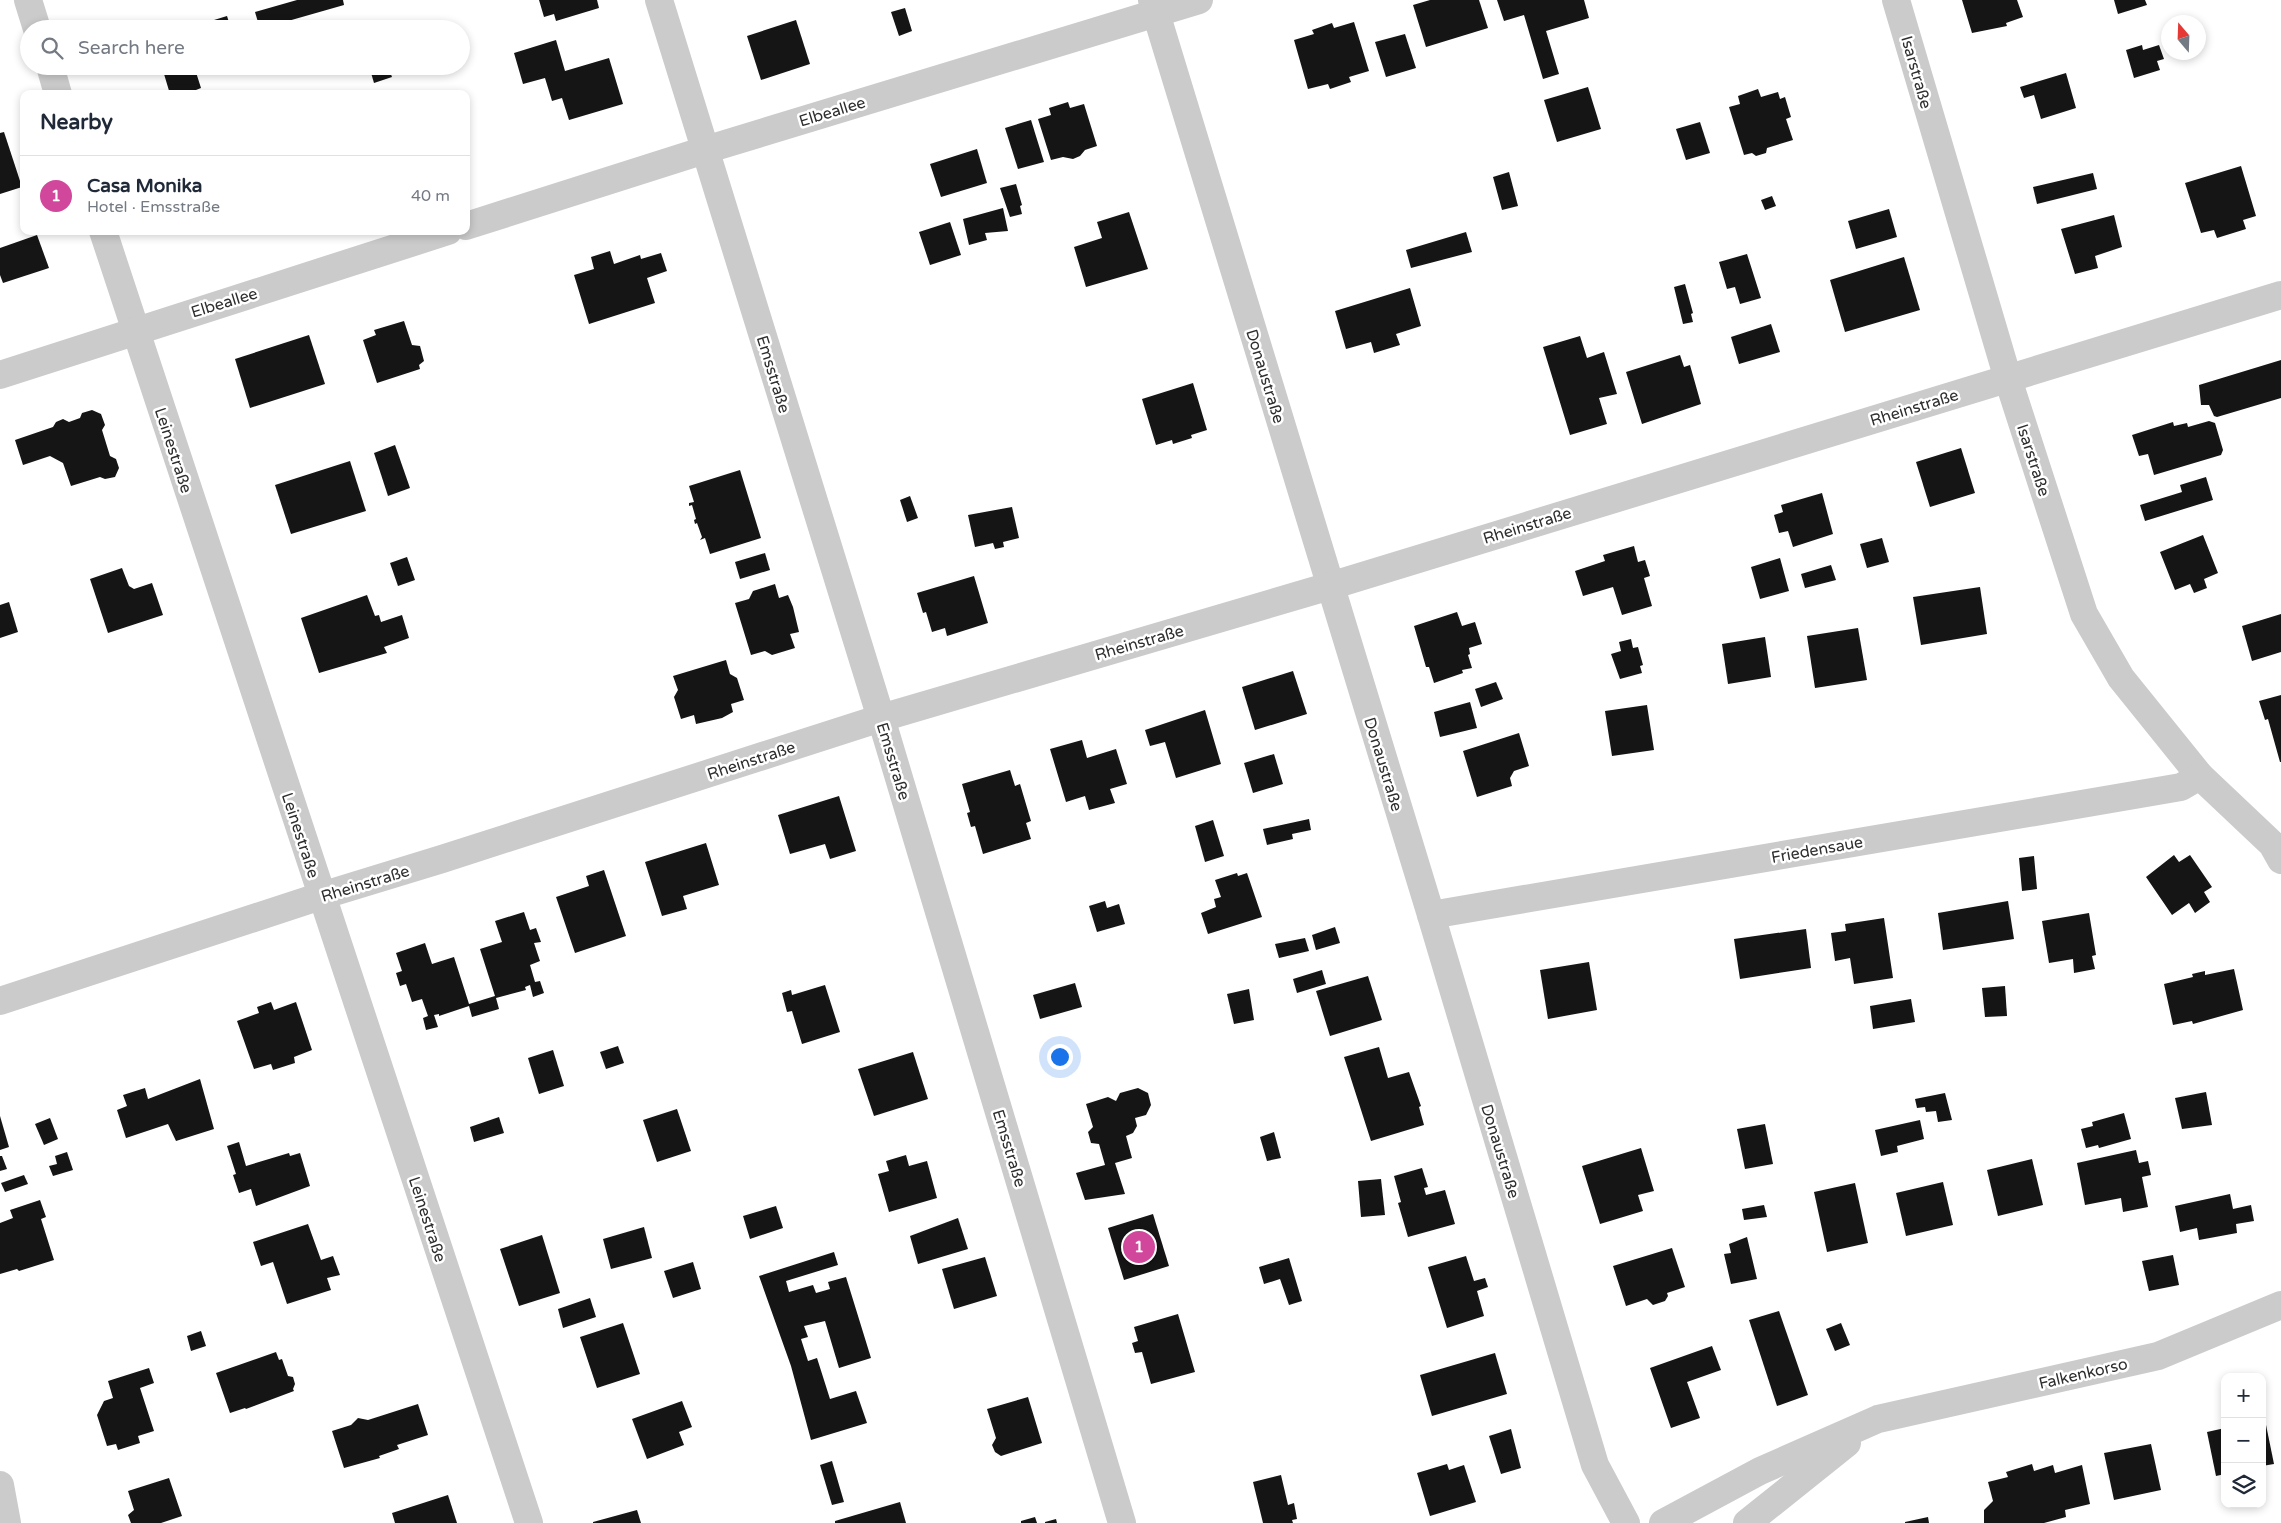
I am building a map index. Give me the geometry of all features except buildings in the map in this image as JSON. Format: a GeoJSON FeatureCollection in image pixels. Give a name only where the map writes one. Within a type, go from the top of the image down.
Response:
{"type":"FeatureCollection","features":[{"type":"Feature","properties":{"kind":"street"},"geometry":{"type":"LineString","coordinates":[[28,0],[35,20]]}},
{"type":"Feature","properties":{"kind":"street","name":"Emsstraße"},"geometry":{"type":"LineString","coordinates":[[659,0],[881,718],[1122,1523]]}},
{"type":"Feature","properties":{"kind":"street","name":"Elbeallee"},"geometry":{"type":"LineString","coordinates":[[470,225],[1154,6],[1199,0]]}},
{"type":"Feature","properties":{"kind":"street","name":"Isarstraße"},"geometry":{"type":"LineString","coordinates":[[1896,0],[2008,378],[2084,614],[2121,678],[2200,776],[2272,844],[2281,860]]}},
{"type":"Feature","properties":{"kind":"street","name":"Donaustraße"},"geometry":{"type":"LineString","coordinates":[[1154,6],[1595,1465],[1626,1523]]}},
{"type":"Feature","properties":{"kind":"street"},"geometry":{"type":"LineString","coordinates":[[53,75],[57,90]]}},
{"type":"Feature","properties":{"kind":"street","name":"Leinestraße"},"geometry":{"type":"LineString","coordinates":[[103,235],[529,1523]]}},
{"type":"Feature","properties":{"kind":"street","name":"Elbeallee"},"geometry":{"type":"LineString","coordinates":[[0,375],[134,330],[435,235]]}},
{"type":"Feature","properties":{"kind":"street","name":"Rheinstraße"},"geometry":{"type":"LineString","coordinates":[[0,1001],[321,896],[881,718],[1330,586],[2281,295]]}},
{"type":"Feature","properties":{"kind":"street","name":"Friedensaue"},"geometry":{"type":"LineString","coordinates":[[1430,915],[2181,787],[2200,776]]}},
{"type":"Feature","properties":{"kind":"street","name":"Falkenkorso"},"geometry":{"type":"LineString","coordinates":[[1663,1523],[1760,1471],[1878,1419],[2158,1356],[2281,1305]]}},
{"type":"Feature","properties":{"kind":"street","name":"Falkenkorso"},"geometry":{"type":"LineString","coordinates":[[1747,1523],[1878,1419]]}},
{"type":"Feature","properties":{"kind":"street"},"geometry":{"type":"LineString","coordinates":[[0,1485],[6,1523]]}},
{"type":"Feature","properties":{"kind":"place","name":"Casa Monika"},"geometry":{"type":"Point","coordinates":[1139,1247]}}]}
